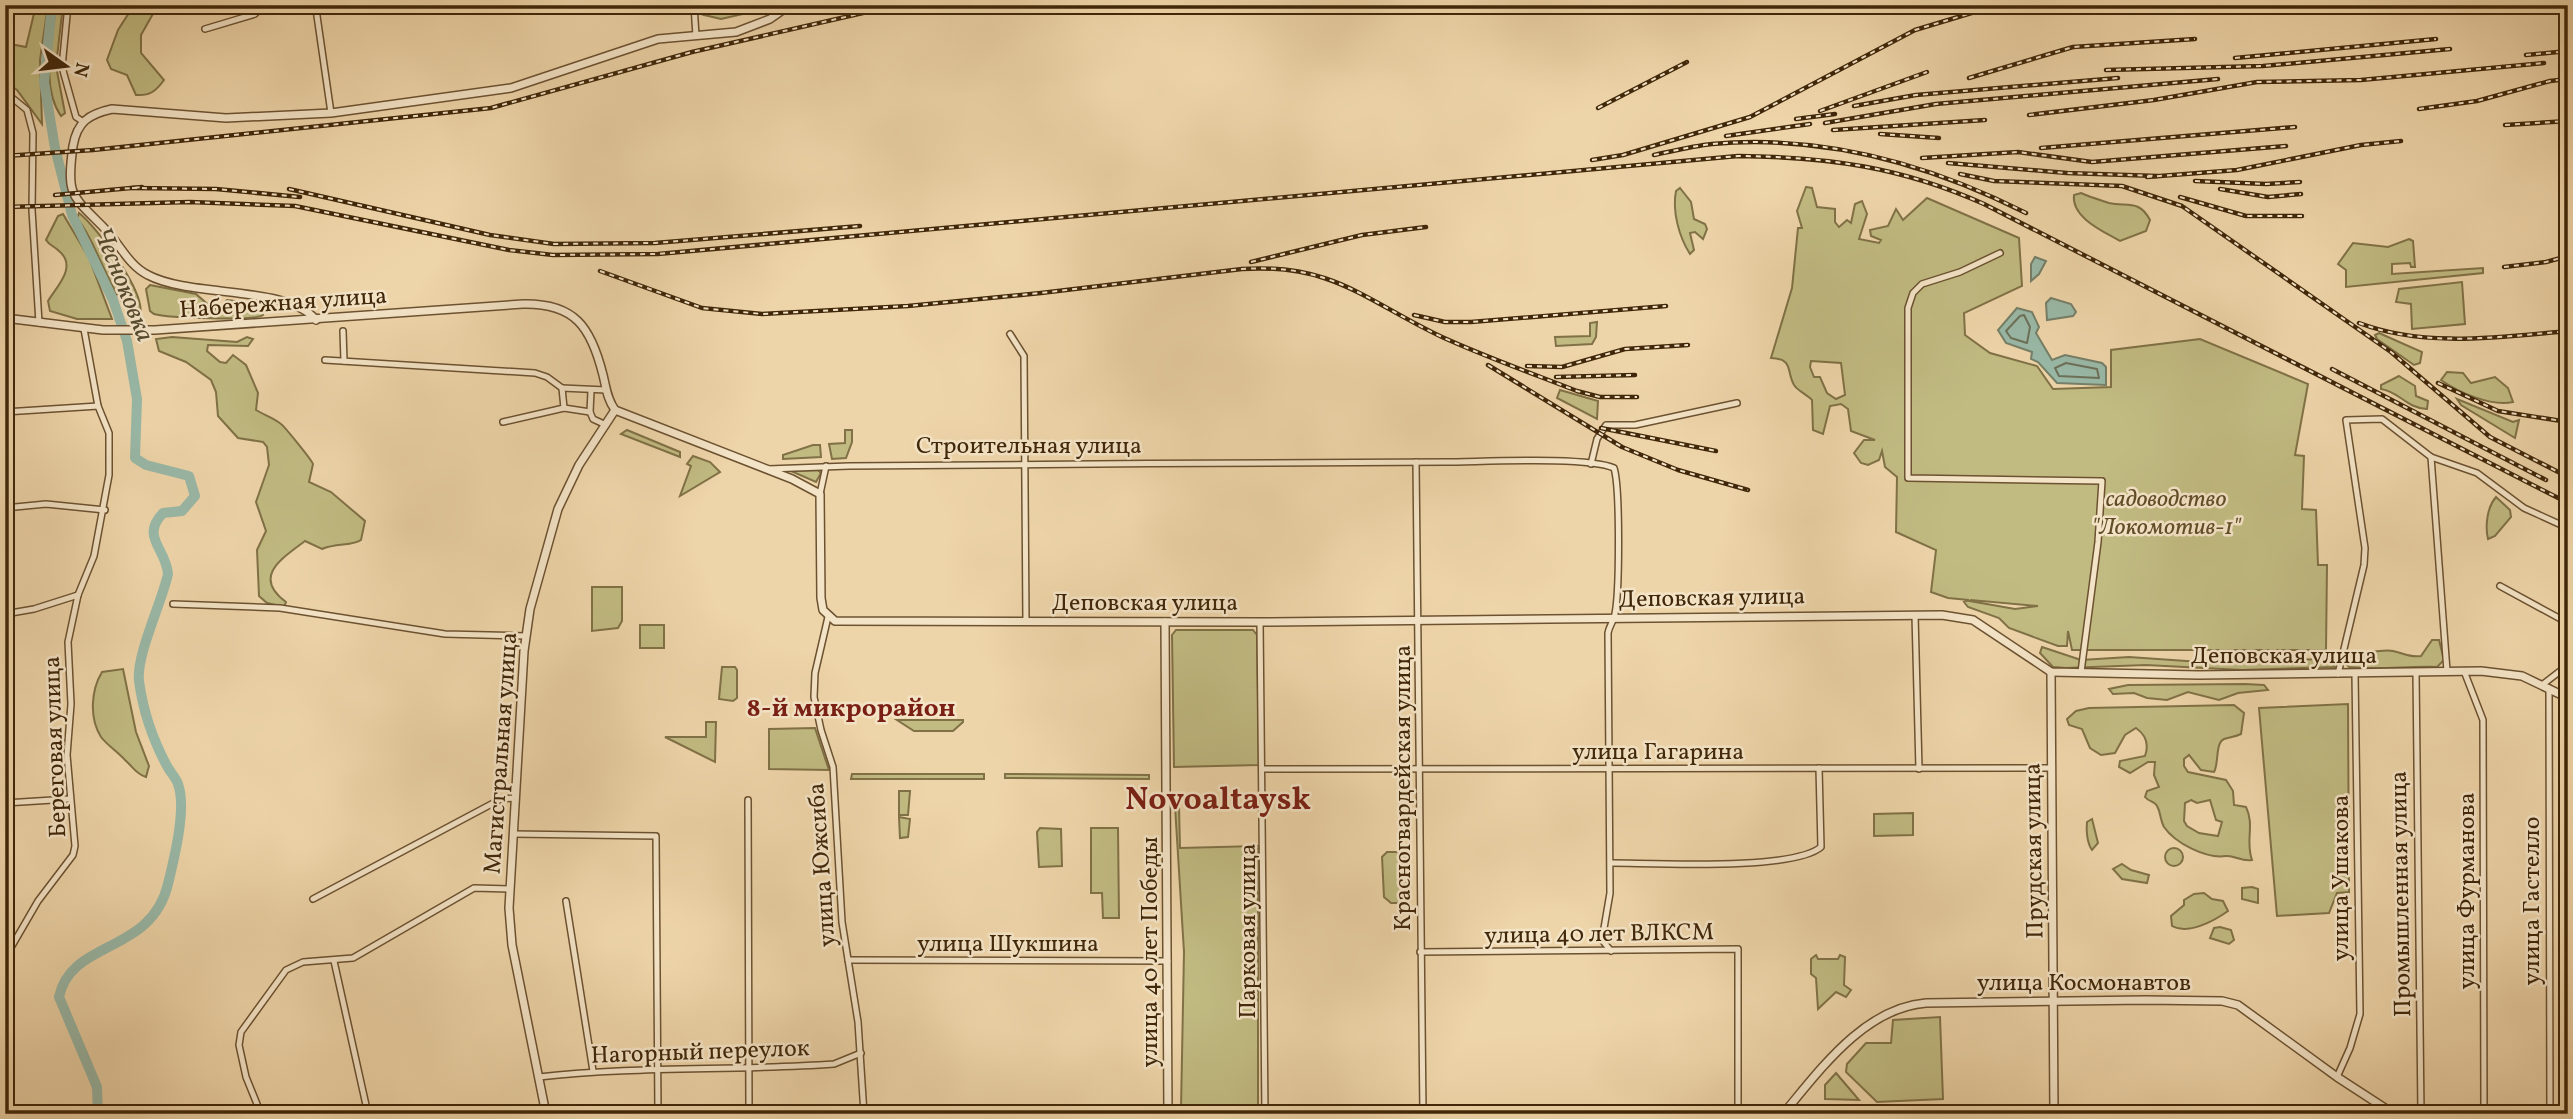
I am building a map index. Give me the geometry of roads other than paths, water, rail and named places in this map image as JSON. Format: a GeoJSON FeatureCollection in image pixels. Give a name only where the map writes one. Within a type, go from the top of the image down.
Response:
{"type":"FeatureCollection","features":[{"type":"Feature","properties":{"kind":"street"},"geometry":{"type":"LineString","coordinates":[[68,5],[62,67],[76,117],[82,121]]}},
{"type":"Feature","properties":{"kind":"street"},"geometry":{"type":"LineString","coordinates":[[205,29],[256,14],[259,7],[316,9],[329,5]]}},
{"type":"Feature","properties":{"kind":"street"},"geometry":{"type":"LineString","coordinates":[[694,5],[696,36]]}},
{"type":"Feature","properties":{"kind":"street"},"geometry":{"type":"LineString","coordinates":[[316,320],[310,313],[289,302],[221,293],[160,280],[135,267],[110,234],[85,212],[74,196],[70,178],[73,148],[82,121],[96,112],[112,109],[226,118],[331,113],[511,88],[658,39],[736,32],[770,19],[789,6]]}},
{"type":"Feature","properties":{"kind":"street"},"geometry":{"type":"LineString","coordinates":[[316,9],[331,113]]}},
{"type":"Feature","properties":{"kind":"street"},"geometry":{"type":"LineString","coordinates":[[5,92],[27,110],[33,133],[32,210],[39,323]]}},
{"type":"Feature","properties":{"kind":"street"},"geometry":{"type":"LineString","coordinates":[[2000,253],[1960,272],[1922,284],[1913,293],[1908,308],[1908,478],[2102,481],[2098,542],[2081,672]]}},
{"type":"Feature","properties":{"kind":"street","name":"Набережная улица"},"geometry":{"type":"LineString","coordinates":[[5,318],[103,330],[155,330],[529,304],[558,308],[584,326],[594,344],[606,390]]}},
{"type":"Feature","properties":{"kind":"street","name":"Береговая улица"},"geometry":{"type":"LineString","coordinates":[[5,986],[9,951],[38,901],[73,855],[75,823],[69,799],[67,755],[71,704],[68,642],[78,595],[94,556],[105,510],[109,433],[97,406],[84,328]]}},
{"type":"Feature","properties":{"kind":"street"},"geometry":{"type":"LineString","coordinates":[[343,331],[344,361]]}},
{"type":"Feature","properties":{"kind":"street"},"geometry":{"type":"LineString","coordinates":[[1010,334],[1024,355],[1026,621]]}},
{"type":"Feature","properties":{"kind":"street"},"geometry":{"type":"LineString","coordinates":[[325,360],[535,373],[547,377],[562,388],[606,390],[615,411]]}},
{"type":"Feature","properties":{"kind":"street"},"geometry":{"type":"LineString","coordinates":[[562,388],[564,408]]}},
{"type":"Feature","properties":{"kind":"street"},"geometry":{"type":"LineString","coordinates":[[590,391],[590,412],[593,419],[606,425]]}},
{"type":"Feature","properties":{"kind":"street"},"geometry":{"type":"LineString","coordinates":[[1591,464],[1597,439],[1606,425],[1635,425],[1737,403]]}},
{"type":"Feature","properties":{"kind":"street"},"geometry":{"type":"LineString","coordinates":[[5,412],[97,406]]}},
{"type":"Feature","properties":{"kind":"street"},"geometry":{"type":"LineString","coordinates":[[503,422],[564,408],[590,412]]}},
{"type":"Feature","properties":{"kind":"street","name":"Строительная улица"},"geometry":{"type":"LineString","coordinates":[[615,411],[768,469],[1026,464],[1606,464],[1614,468],[1617,478],[1614,618]]}},
{"type":"Feature","properties":{"kind":"street","name":"Магистральная улица"},"geometry":{"type":"LineString","coordinates":[[546,1114],[512,945],[510,889],[525,636],[548,539],[558,509],[572,478],[615,411]]}},
{"type":"Feature","properties":{"kind":"street"},"geometry":{"type":"LineString","coordinates":[[2338,674],[2364,565],[2365,548],[2346,419],[2382,419],[2431,457],[2477,473],[2524,508],[2568,528]]}},
{"type":"Feature","properties":{"kind":"street"},"geometry":{"type":"LineString","coordinates":[[2431,457],[2447,671]]}},
{"type":"Feature","properties":{"kind":"street","name":"Красногвардейская улица"},"geometry":{"type":"LineString","coordinates":[[1416,462],[1423,1114]]}},
{"type":"Feature","properties":{"kind":"street","name":"улица Южсиба"},"geometry":{"type":"LineString","coordinates":[[826,466],[820,494],[821,598],[832,619],[815,673],[814,697],[833,767],[842,922],[861,1053],[864,1114]]}},
{"type":"Feature","properties":{"kind":"street"},"geometry":{"type":"LineString","coordinates":[[768,469],[820,494]]}},
{"type":"Feature","properties":{"kind":"street"},"geometry":{"type":"LineString","coordinates":[[5,508],[46,504],[105,510]]}},
{"type":"Feature","properties":{"kind":"street"},"geometry":{"type":"LineString","coordinates":[[2500,586],[2568,623]]}},
{"type":"Feature","properties":{"kind":"street"},"geometry":{"type":"LineString","coordinates":[[5,614],[34,609],[78,595]]}},
{"type":"Feature","properties":{"kind":"street"},"geometry":{"type":"LineString","coordinates":[[173,604],[280,608],[445,634],[525,636]]}},
{"type":"Feature","properties":{"kind":"street"},"geometry":{"type":"LineString","coordinates":[[1915,615],[1919,769]]}},
{"type":"Feature","properties":{"kind":"street","name":"Деповская улица"},"geometry":{"type":"LineString","coordinates":[[832,619],[1260,622],[1954,615],[1973,620],[2050,672],[2355,674],[2464,671],[2511,674],[2568,698]]}},
{"type":"Feature","properties":{"kind":"street"},"geometry":{"type":"LineString","coordinates":[[1611,951],[1602,940],[1610,893],[1608,633],[1614,618]]}},
{"type":"Feature","properties":{"kind":"street","name":"улица 40 лет Победы"},"geometry":{"type":"LineString","coordinates":[[1165,622],[1168,1114]]}},
{"type":"Feature","properties":{"kind":"street","name":"Парковая улица"},"geometry":{"type":"LineString","coordinates":[[1260,622],[1264,769],[1265,1114]]}},
{"type":"Feature","properties":{"kind":"street"},"geometry":{"type":"LineString","coordinates":[[2546,687],[2568,665]]}},
{"type":"Feature","properties":{"kind":"street","name":"улица Фурманова"},"geometry":{"type":"LineString","coordinates":[[2464,671],[2483,720],[2484,1114]]}},
{"type":"Feature","properties":{"kind":"street","name":"Прудская улица"},"geometry":{"type":"LineString","coordinates":[[2050,672],[2054,1114]]}},
{"type":"Feature","properties":{"kind":"street","name":"Промышленная улица"},"geometry":{"type":"LineString","coordinates":[[2416,673],[2421,1114]]}},
{"type":"Feature","properties":{"kind":"street","name":"улица Ушакова"},"geometry":{"type":"LineString","coordinates":[[2337,1077],[2350,1048],[2360,1014],[2355,674]]}},
{"type":"Feature","properties":{"kind":"street","name":"улица Гастелло"},"geometry":{"type":"LineString","coordinates":[[2546,687],[2550,1114]]}},
{"type":"Feature","properties":{"kind":"street"},"geometry":{"type":"LineString","coordinates":[[1611,863],[1779,862],[1814,854],[1821,847],[1819,768]]}},
{"type":"Feature","properties":{"kind":"street","name":"улица Гагарина"},"geometry":{"type":"LineString","coordinates":[[1264,769],[2052,768]]}},
{"type":"Feature","properties":{"kind":"street"},"geometry":{"type":"LineString","coordinates":[[313,899],[501,799],[515,797]]}},
{"type":"Feature","properties":{"kind":"street"},"geometry":{"type":"LineString","coordinates":[[5,803],[69,799]]}},
{"type":"Feature","properties":{"kind":"street"},"geometry":{"type":"LineString","coordinates":[[748,800],[749,1114]]}},
{"type":"Feature","properties":{"kind":"street"},"geometry":{"type":"LineString","coordinates":[[513,834],[656,836],[658,1114]]}},
{"type":"Feature","properties":{"kind":"street"},"geometry":{"type":"LineString","coordinates":[[261,1114],[246,1077],[239,1045],[241,1032],[286,970],[303,962],[353,958],[474,888],[510,889]]}},
{"type":"Feature","properties":{"kind":"street"},"geometry":{"type":"LineString","coordinates":[[566,901],[593,1071]]}},
{"type":"Feature","properties":{"kind":"street","name":"улица 40 лет ВЛКСМ"},"geometry":{"type":"LineString","coordinates":[[1420,952],[1738,949],[1738,1114]]}},
{"type":"Feature","properties":{"kind":"street","name":"улица Шукшина"},"geometry":{"type":"LineString","coordinates":[[848,960],[1168,961]]}},
{"type":"Feature","properties":{"kind":"street"},"geometry":{"type":"LineString","coordinates":[[334,961],[368,1114]]}},
{"type":"Feature","properties":{"kind":"street","name":"улица Космонавтов"},"geometry":{"type":"LineString","coordinates":[[1783,1114],[1830,1061],[1869,1024],[1891,1010],[1926,1003],[2054,1001],[2234,1003],[2257,1016],[2337,1077],[2394,1114]]}},
{"type":"Feature","properties":{"kind":"street","name":"Нагорный переулок"},"geometry":{"type":"LineString","coordinates":[[539,1077],[593,1071],[659,1072],[834,1065],[861,1053]]}},
{"type":"Feature","properties":{"kind":"water"},"geometry":{"type":"Polygon","coordinates":[[[2035,257],[2046,261],[2039,274],[2031,281],[2031,264],[2035,257]]]}},
{"type":"Feature","properties":{"kind":"water"},"geometry":{"type":"Polygon","coordinates":[[[2051,298],[2071,304],[2076,312],[2073,316],[2047,320],[2046,303],[2051,298]]]}},
{"type":"Feature","properties":{"kind":"water"},"geometry":{"type":"Polygon","coordinates":[[[2017,308],[2032,312],[2039,327],[2036,333],[2052,360],[2065,355],[2102,363],[2106,367],[2106,385],[2057,383],[2038,362],[2031,359],[2032,352],[2006,343],[1998,330],[2017,308]]]}},
{"type":"Feature","properties":{"kind":"waterway","name":"Чесноковка"},"geometry":{"type":"LineString","coordinates":[[52,5],[44,82],[55,148],[72,215],[113,300],[127,341],[137,399],[135,458],[146,465],[189,476],[195,496],[182,511],[163,513],[154,529],[156,543],[168,574],[139,670],[149,725],[177,782],[180,794],[179,834],[168,884],[159,907],[145,923],[129,936],[79,965],[66,978],[59,997],[97,1087],[98,1114]]}},
{"type":"Feature","properties":{"kind":"railway"},"geometry":{"type":"LineString","coordinates":[[5,156],[93,150],[491,108],[692,52],[898,5]]}},
{"type":"Feature","properties":{"kind":"railway"},"geometry":{"type":"LineString","coordinates":[[1592,160],[1623,155],[1750,117],[1915,30],[1998,5]]}},
{"type":"Feature","properties":{"kind":"railway"},"geometry":{"type":"LineString","coordinates":[[1969,78],[2073,47],[2195,39]]}},
{"type":"Feature","properties":{"kind":"railway"},"geometry":{"type":"LineString","coordinates":[[2235,58],[2436,39]]}},
{"type":"Feature","properties":{"kind":"railway"},"geometry":{"type":"LineString","coordinates":[[2106,70],[2263,66],[2450,49]]}},
{"type":"Feature","properties":{"kind":"railway"},"geometry":{"type":"LineString","coordinates":[[2526,55],[2568,51]]}},
{"type":"Feature","properties":{"kind":"railway"},"geometry":{"type":"LineString","coordinates":[[1598,108],[1687,62]]}},
{"type":"Feature","properties":{"kind":"railway"},"geometry":{"type":"LineString","coordinates":[[2029,115],[2154,100],[2257,82],[2361,80],[2544,63]]}},
{"type":"Feature","properties":{"kind":"railway"},"geometry":{"type":"LineString","coordinates":[[1820,111],[1927,72]]}},
{"type":"Feature","properties":{"kind":"railway"},"geometry":{"type":"LineString","coordinates":[[1854,106],[1916,95],[2118,78]]}},
{"type":"Feature","properties":{"kind":"railway"},"geometry":{"type":"LineString","coordinates":[[1825,123],[1936,104],[2218,79]]}},
{"type":"Feature","properties":{"kind":"railway"},"geometry":{"type":"LineString","coordinates":[[2419,109],[2477,101],[2550,81],[2568,79]]}},
{"type":"Feature","properties":{"kind":"railway"},"geometry":{"type":"LineString","coordinates":[[1796,119],[1835,114]]}},
{"type":"Feature","properties":{"kind":"railway"},"geometry":{"type":"LineString","coordinates":[[1833,130],[1985,120]]}},
{"type":"Feature","properties":{"kind":"railway"},"geometry":{"type":"LineString","coordinates":[[2505,125],[2568,121]]}},
{"type":"Feature","properties":{"kind":"railway"},"geometry":{"type":"LineString","coordinates":[[1726,136],[1810,124]]}},
{"type":"Feature","properties":{"kind":"railway"},"geometry":{"type":"LineString","coordinates":[[2041,148],[2295,127]]}},
{"type":"Feature","properties":{"kind":"railway"},"geometry":{"type":"LineString","coordinates":[[1880,134],[1939,138]]}},
{"type":"Feature","properties":{"kind":"railway"},"geometry":{"type":"LineString","coordinates":[[2147,177],[2237,170],[2361,145],[2401,141]]}},
{"type":"Feature","properties":{"kind":"railway"},"geometry":{"type":"LineString","coordinates":[[1654,155],[1705,145],[1753,142],[1835,149],[1874,156],[1952,180],[2026,213]]}},
{"type":"Feature","properties":{"kind":"railway"},"geometry":{"type":"LineString","coordinates":[[1922,158],[2018,152],[2092,162],[2286,146]]}},
{"type":"Feature","properties":{"kind":"railway"},"geometry":{"type":"LineString","coordinates":[[5,207],[190,202],[295,206],[509,250],[553,255],[658,254],[1738,156],[1834,162],[1864,166],[1923,181],[1984,204],[2568,503]]}},
{"type":"Feature","properties":{"kind":"railway"},"geometry":{"type":"LineString","coordinates":[[1948,163],[2067,173],[2157,176]]}},
{"type":"Feature","properties":{"kind":"railway"},"geometry":{"type":"LineString","coordinates":[[1960,174],[1994,181],[2122,186],[2182,206],[2391,352],[2490,437],[2568,477]]}},
{"type":"Feature","properties":{"kind":"railway"},"geometry":{"type":"LineString","coordinates":[[2195,181],[2266,184],[2300,182]]}},
{"type":"Feature","properties":{"kind":"railway"},"geometry":{"type":"LineString","coordinates":[[55,195],[142,187]]}},
{"type":"Feature","properties":{"kind":"railway"},"geometry":{"type":"LineString","coordinates":[[132,188],[216,189],[300,197]]}},
{"type":"Feature","properties":{"kind":"railway"},"geometry":{"type":"LineString","coordinates":[[289,189],[490,235],[554,244],[655,243],[860,226]]}},
{"type":"Feature","properties":{"kind":"railway"},"geometry":{"type":"LineString","coordinates":[[2220,189],[2268,197],[2301,194]]}},
{"type":"Feature","properties":{"kind":"railway"},"geometry":{"type":"LineString","coordinates":[[2180,197],[2246,216],[2302,216]]}},
{"type":"Feature","properties":{"kind":"railway"},"geometry":{"type":"LineString","coordinates":[[1251,262],[1362,235],[1426,227]]}},
{"type":"Feature","properties":{"kind":"railway"},"geometry":{"type":"LineString","coordinates":[[2504,267],[2546,262],[2568,256]]}},
{"type":"Feature","properties":{"kind":"railway"},"geometry":{"type":"LineString","coordinates":[[600,271],[702,308],[762,314],[908,306],[1242,269],[1301,272],[1348,287],[1442,337],[1577,391],[1600,397],[1637,397]]}},
{"type":"Feature","properties":{"kind":"railway"},"geometry":{"type":"LineString","coordinates":[[1414,315],[1445,322],[1471,322],[1666,306]]}},
{"type":"Feature","properties":{"kind":"railway"},"geometry":{"type":"LineString","coordinates":[[2359,323],[2410,336],[2462,339],[2568,331]]}},
{"type":"Feature","properties":{"kind":"railway"},"geometry":{"type":"LineString","coordinates":[[1527,366],[1562,367],[1625,349],[1688,345]]}},
{"type":"Feature","properties":{"kind":"railway"},"geometry":{"type":"LineString","coordinates":[[1488,365],[1622,447],[1678,470],[1748,490]]}},
{"type":"Feature","properties":{"kind":"railway"},"geometry":{"type":"LineString","coordinates":[[2332,369],[2546,480]]}},
{"type":"Feature","properties":{"kind":"railway"},"geometry":{"type":"LineString","coordinates":[[1556,377],[1635,375]]}},
{"type":"Feature","properties":{"kind":"railway"},"geometry":{"type":"LineString","coordinates":[[2438,383],[2498,411],[2568,422]]}},
{"type":"Feature","properties":{"kind":"railway"},"geometry":{"type":"LineString","coordinates":[[1601,428],[1716,451]]}},
{"type":"Feature","properties":{"kind":"district","name":"8-й микрорайон"},"geometry":{"type":"Point","coordinates":[851,707]}},
{"type":"Feature","properties":{"kind":"district","name":"Novoaltaysk"},"geometry":{"type":"Point","coordinates":[1218,798]}},
{"type":"Feature","properties":{"kind":"park label","name":"садоводство \"Локомотив-1\""},"geometry":{"type":"Point","coordinates":[2166,512]}}]}
